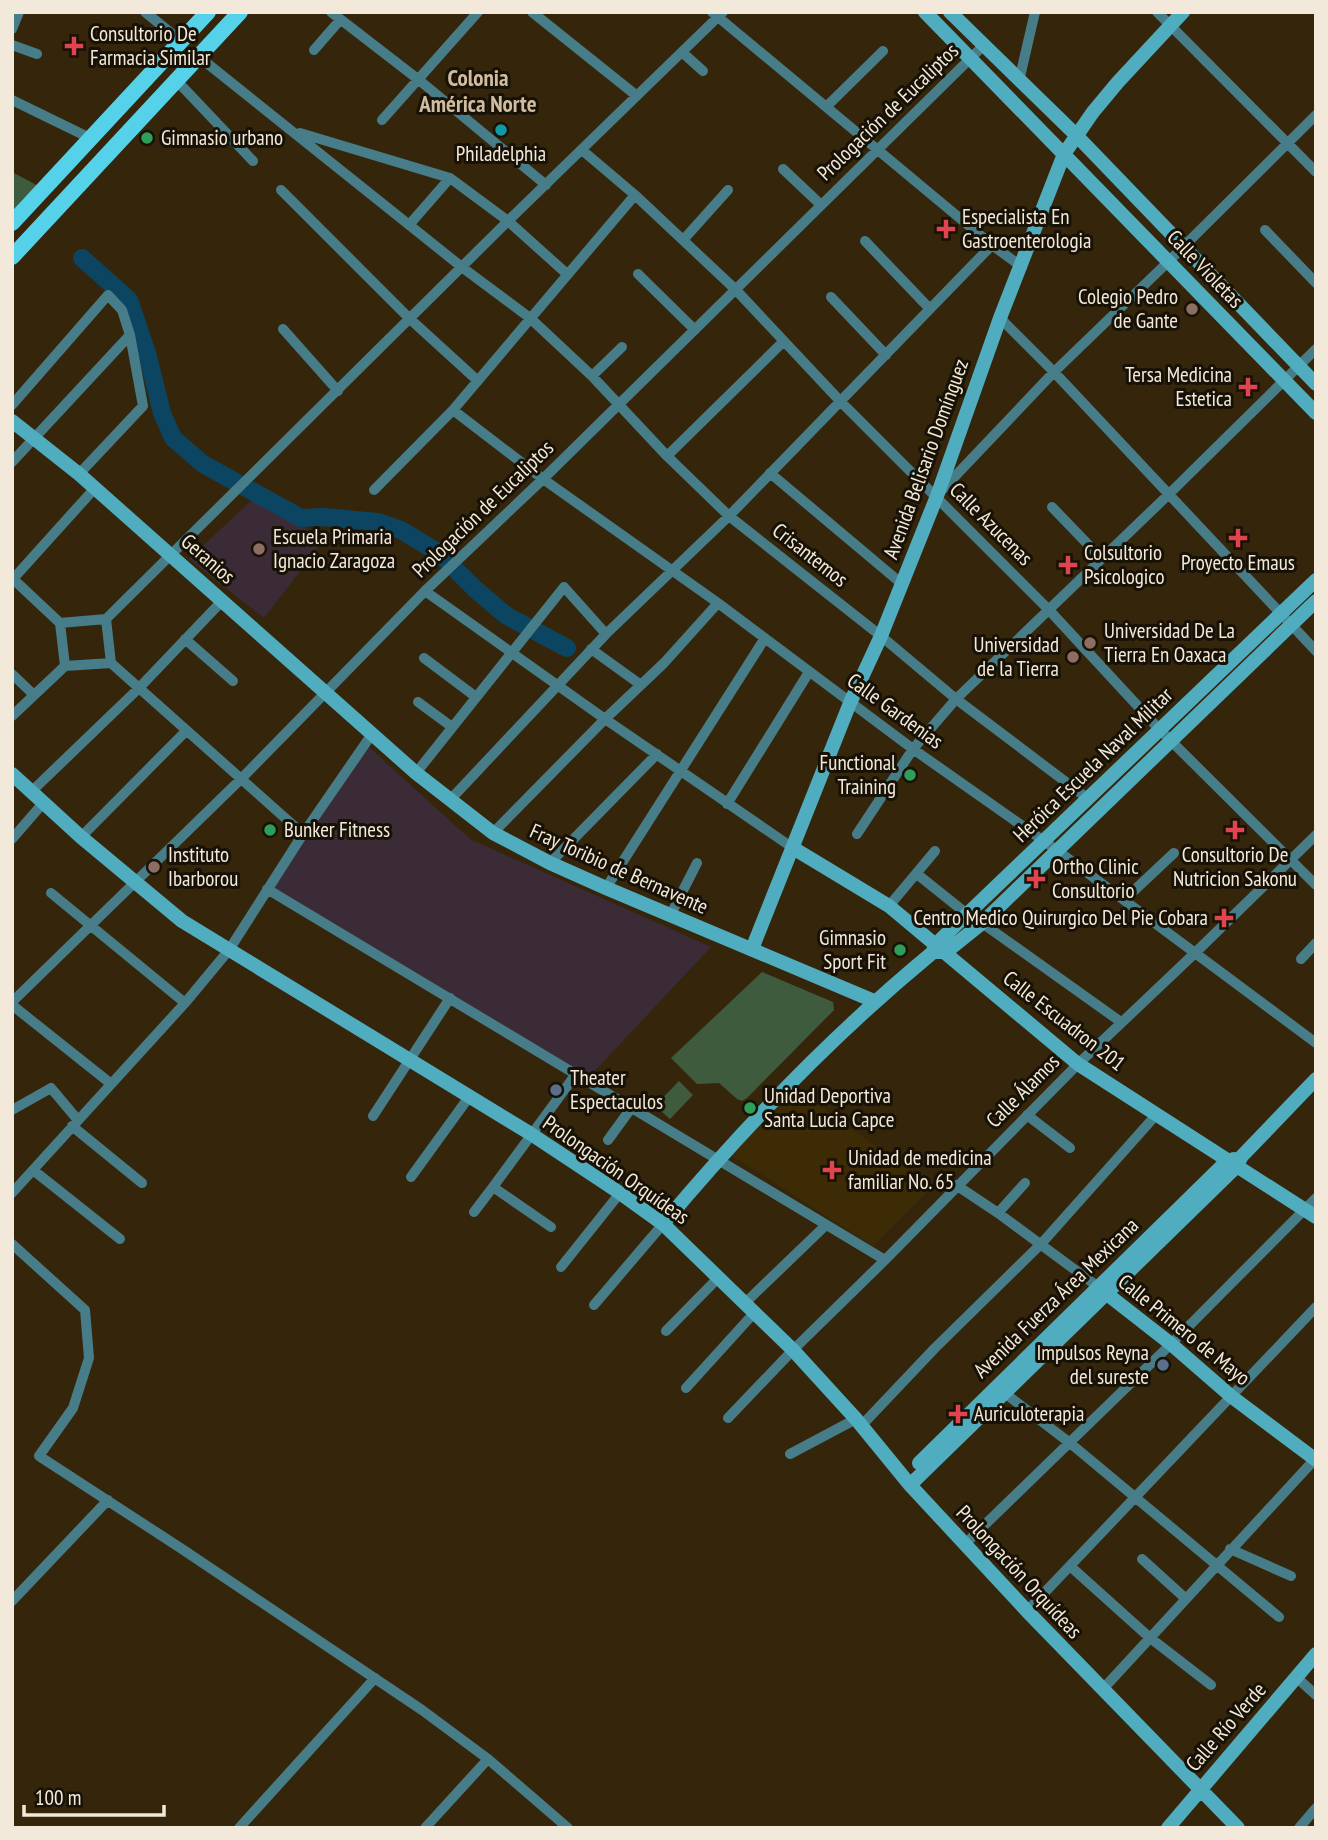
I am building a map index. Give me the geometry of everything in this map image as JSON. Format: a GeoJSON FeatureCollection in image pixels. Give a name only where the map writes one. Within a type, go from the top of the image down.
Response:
{"type":"FeatureCollection","features":[{"type":"Feature","properties":{"kind":"main road"},"geometry":{"type":"LineString","coordinates":[[12,223],[208,12]]}},
{"type":"Feature","properties":{"kind":"main road"},"geometry":{"type":"LineString","coordinates":[[12,257],[240,12]]}},
{"type":"Feature","properties":{"kind":"street"},"geometry":{"type":"LineString","coordinates":[[12,29],[19,12]]}},
{"type":"Feature","properties":{"kind":"street"},"geometry":{"type":"LineString","coordinates":[[145,12],[181,41]]}},
{"type":"Feature","properties":{"kind":"street"},"geometry":{"type":"LineString","coordinates":[[331,12],[546,184]]}},
{"type":"Feature","properties":{"kind":"street"},"geometry":{"type":"LineString","coordinates":[[382,120],[478,12]]}},
{"type":"Feature","properties":{"kind":"street"},"geometry":{"type":"LineString","coordinates":[[532,12],[636,96]]}},
{"type":"Feature","properties":{"kind":"street","name":"Calle Violetas"},"geometry":{"type":"LineString","coordinates":[[925,12],[1316,413]]}},
{"type":"Feature","properties":{"kind":"street","name":"Calle Violetas"},"geometry":{"type":"LineString","coordinates":[[950,12],[1076,135],[1316,384]]}},
{"type":"Feature","properties":{"kind":"street"},"geometry":{"type":"LineString","coordinates":[[1019,81],[1035,12]]}},
{"type":"Feature","properties":{"kind":"street"},"geometry":{"type":"LineString","coordinates":[[1157,12],[1316,172]]}},
{"type":"Feature","properties":{"kind":"street","name":"Avenida Belisario Domínguez"},"geometry":{"type":"LineString","coordinates":[[752,949],[850,703],[881,636],[937,496],[1000,318],[1064,154],[1118,82],[1183,12]]}},
{"type":"Feature","properties":{"kind":"street"},"geometry":{"type":"LineString","coordinates":[[60,623],[106,619],[508,221],[683,53],[718,14],[826,107],[1022,267]]}},
{"type":"Feature","properties":{"kind":"street"},"geometry":{"type":"LineString","coordinates":[[314,50],[340,20]]}},
{"type":"Feature","properties":{"kind":"street"},"geometry":{"type":"LineString","coordinates":[[12,45],[37,54]]}},
{"type":"Feature","properties":{"kind":"street","name":"Prologación de Eucaliptos"},"geometry":{"type":"LineString","coordinates":[[12,1004],[326,693],[425,590],[543,479],[983,46]]}},
{"type":"Feature","properties":{"kind":"street"},"geometry":{"type":"LineString","coordinates":[[826,107],[883,51]]}},
{"type":"Feature","properties":{"kind":"street"},"geometry":{"type":"LineString","coordinates":[[683,53],[703,71]]}},
{"type":"Feature","properties":{"kind":"street","name":"Crisantemos"},"geometry":{"type":"LineString","coordinates":[[198,56],[463,268],[530,318],[592,376],[667,456],[729,516],[956,699],[1087,798]]}},
{"type":"Feature","properties":{"kind":"street"},"geometry":{"type":"LineString","coordinates":[[177,81],[253,161]]}},
{"type":"Feature","properties":{"kind":"street"},"geometry":{"type":"LineString","coordinates":[[12,100],[92,139]]}},
{"type":"Feature","properties":{"kind":"street"},"geometry":{"type":"LineString","coordinates":[[937,496],[1054,372],[1316,115]]}},
{"type":"Feature","properties":{"kind":"street"},"geometry":{"type":"LineString","coordinates":[[293,131],[450,178],[508,221],[567,274]]}},
{"type":"Feature","properties":{"kind":"street","name":"Calle Azucenas"},"geometry":{"type":"LineString","coordinates":[[582,150],[684,239],[736,290],[841,402],[1049,610],[1159,729],[1316,884]]}},
{"type":"Feature","properties":{"kind":"street"},"geometry":{"type":"LineString","coordinates":[[783,169],[820,204]]}},
{"type":"Feature","properties":{"kind":"street"},"geometry":{"type":"LineString","coordinates":[[409,225],[450,178]]}},
{"type":"Feature","properties":{"kind":"street"},"geometry":{"type":"LineString","coordinates":[[281,190],[410,319],[478,381]]}},
{"type":"Feature","properties":{"kind":"street"},"geometry":{"type":"LineString","coordinates":[[684,239],[728,190]]}},
{"type":"Feature","properties":{"kind":"street"},"geometry":{"type":"LineString","coordinates":[[374,490],[453,410],[635,195]]}},
{"type":"Feature","properties":{"kind":"street"},"geometry":{"type":"LineString","coordinates":[[1265,230],[1316,283]]}},
{"type":"Feature","properties":{"kind":"street"},"geometry":{"type":"LineString","coordinates":[[865,242],[930,309]]}},
{"type":"Feature","properties":{"kind":"street"},"geometry":{"type":"LineString","coordinates":[[450,800],[591,649],[729,516],[992,245]]}},
{"type":"Feature","properties":{"kind":"street"},"geometry":{"type":"LineString","coordinates":[[638,274],[695,330]]}},
{"type":"Feature","properties":{"kind":"street"},"geometry":{"type":"LineString","coordinates":[[12,405],[108,295],[122,310],[130,335],[143,406],[79,474]]}},
{"type":"Feature","properties":{"kind":"street"},"geometry":{"type":"LineString","coordinates":[[831,297],[886,355]]}},
{"type":"Feature","properties":{"kind":"street"},"geometry":{"type":"LineString","coordinates":[[1000,318],[1316,651]]}},
{"type":"Feature","properties":{"kind":"street"},"geometry":{"type":"LineString","coordinates":[[283,328],[338,391]]}},
{"type":"Feature","properties":{"kind":"street"},"geometry":{"type":"LineString","coordinates":[[12,462],[130,335]]}},
{"type":"Feature","properties":{"kind":"street"},"geometry":{"type":"LineString","coordinates":[[667,456],[784,341]]}},
{"type":"Feature","properties":{"kind":"street"},"geometry":{"type":"LineString","coordinates":[[592,376],[622,347]]}},
{"type":"Feature","properties":{"kind":"street"},"geometry":{"type":"LineString","coordinates":[[858,834],[913,749],[956,699],[1316,349]]}},
{"type":"Feature","properties":{"kind":"street","name":"Calle Gardenias"},"geometry":{"type":"LineString","coordinates":[[453,410],[543,479],[673,570],[913,749],[1045,841],[1316,1043]]}},
{"type":"Feature","properties":{"kind":"street","name":"Geranios"},"geometry":{"type":"LineString","coordinates":[[12,421],[79,474],[372,734]]}},
{"type":"Feature","properties":{"kind":"street"},"geometry":{"type":"LineString","coordinates":[[770,473],[902,584]]}},
{"type":"Feature","properties":{"kind":"street"},"geometry":{"type":"LineString","coordinates":[[65,666],[60,623],[13,578],[95,488]]}},
{"type":"Feature","properties":{"kind":"street"},"geometry":{"type":"LineString","coordinates":[[1052,507],[1102,559]]}},
{"type":"Feature","properties":{"kind":"street","name":"Heróica Escuela Naval Militar"},"geometry":{"type":"LineString","coordinates":[[938,950],[967,914],[1316,580]]}},
{"type":"Feature","properties":{"kind":"street"},"geometry":{"type":"LineString","coordinates":[[416,773],[564,587],[606,634]]}},
{"type":"Feature","properties":{"kind":"street"},"geometry":{"type":"LineString","coordinates":[[425,590],[680,772],[793,848]]}},
{"type":"Feature","properties":{"kind":"street"},"geometry":{"type":"LineString","coordinates":[[32,791],[139,688],[223,600]]}},
{"type":"Feature","properties":{"kind":"street","name":"Heróica Escuela Naval Militar"},"geometry":{"type":"LineString","coordinates":[[663,1224],[718,1158],[874,1001],[938,950],[982,923],[1316,601]]}},
{"type":"Feature","properties":{"kind":"street"},"geometry":{"type":"LineString","coordinates":[[493,833],[694,632],[718,603]]}},
{"type":"Feature","properties":{"kind":"street"},"geometry":{"type":"LineString","coordinates":[[106,619],[111,663],[303,834]]}},
{"type":"Feature","properties":{"kind":"street"},"geometry":{"type":"LineString","coordinates":[[606,888],[765,638]]}},
{"type":"Feature","properties":{"kind":"street"},"geometry":{"type":"LineString","coordinates":[[185,639],[233,681]]}},
{"type":"Feature","properties":{"kind":"street"},"geometry":{"type":"LineString","coordinates":[[591,649],[640,685]]}},
{"type":"Feature","properties":{"kind":"street"},"geometry":{"type":"LineString","coordinates":[[424,658],[476,697]]}},
{"type":"Feature","properties":{"kind":"street"},"geometry":{"type":"LineString","coordinates":[[12,716],[65,666],[111,663]]}},
{"type":"Feature","properties":{"kind":"street"},"geometry":{"type":"LineString","coordinates":[[727,804],[809,672]]}},
{"type":"Feature","properties":{"kind":"street"},"geometry":{"type":"LineString","coordinates":[[12,674],[34,695]]}},
{"type":"Feature","properties":{"kind":"street"},"geometry":{"type":"LineString","coordinates":[[418,702],[452,727]]}},
{"type":"Feature","properties":{"kind":"street"},"geometry":{"type":"LineString","coordinates":[[81,837],[186,732]]}},
{"type":"Feature","properties":{"kind":"street"},"geometry":{"type":"LineString","coordinates":[[12,1194],[185,1003],[229,950],[303,834],[372,734]]}},
{"type":"Feature","properties":{"kind":"street","name":"Fray Toribio de Bernavente"},"geometry":{"type":"LineString","coordinates":[[372,734],[416,773],[493,833],[606,888],[874,1001]]}},
{"type":"Feature","properties":{"kind":"street"},"geometry":{"type":"LineString","coordinates":[[550,863],[657,754]]}},
{"type":"Feature","properties":{"kind":"street","name":"Prolongación Orquídeas"},"geometry":{"type":"LineString","coordinates":[[12,774],[81,837],[182,921],[531,1134],[663,1224],[793,1350],[859,1422],[907,1481],[1027,1611],[1238,1828]]}},
{"type":"Feature","properties":{"kind":"street"},"geometry":{"type":"LineString","coordinates":[[12,839],[44,803]]}},
{"type":"Feature","properties":{"kind":"street","name":"Calle Álamos"},"geometry":{"type":"LineString","coordinates":[[728,1418],[1078,1064],[1316,835]]}},
{"type":"Feature","properties":{"kind":"street","name":"Calle Escuadron 201"},"geometry":{"type":"LineString","coordinates":[[793,848],[889,906],[938,950],[1078,1064],[1235,1161],[1310,1213]]}},
{"type":"Feature","properties":{"kind":"street"},"geometry":{"type":"LineString","coordinates":[[889,906],[935,851]]}},
{"type":"Feature","properties":{"kind":"street"},"geometry":{"type":"LineString","coordinates":[[1124,900],[1174,853]]}},
{"type":"Feature","properties":{"kind":"street"},"geometry":{"type":"LineString","coordinates":[[670,916],[697,863]]}},
{"type":"Feature","properties":{"kind":"street"},"geometry":{"type":"LineString","coordinates":[[917,874],[967,914]]}},
{"type":"Feature","properties":{"kind":"street"},"geometry":{"type":"LineString","coordinates":[[267,889],[885,1260]]}},
{"type":"Feature","properties":{"kind":"street"},"geometry":{"type":"LineString","coordinates":[[51,893],[185,1003]]}},
{"type":"Feature","properties":{"kind":"street"},"geometry":{"type":"LineString","coordinates":[[982,923],[1121,1022]]}},
{"type":"Feature","properties":{"kind":"street"},"geometry":{"type":"LineString","coordinates":[[1301,959],[1316,943]]}},
{"type":"Feature","properties":{"kind":"street"},"geometry":{"type":"LineString","coordinates":[[373,1115],[450,998]]}},
{"type":"Feature","properties":{"kind":"street"},"geometry":{"type":"LineString","coordinates":[[12,1004],[110,1083]]}},
{"type":"Feature","properties":{"kind":"street"},"geometry":{"type":"LineString","coordinates":[[474,1212],[576,1074]]}},
{"type":"Feature","properties":{"kind":"street","name":"Avenida Fuerza Área Mexicana"},"geometry":{"type":"LineString","coordinates":[[907,1481],[1316,1079]]}},
{"type":"Feature","properties":{"kind":"street"},"geometry":{"type":"LineString","coordinates":[[12,1110],[51,1088],[74,1123],[142,1183]]}},
{"type":"Feature","properties":{"kind":"street"},"geometry":{"type":"LineString","coordinates":[[411,1177],[469,1097]]}},
{"type":"Feature","properties":{"kind":"street"},"geometry":{"type":"LineString","coordinates":[[608,1140],[632,1107]]}},
{"type":"Feature","properties":{"kind":"street"},"geometry":{"type":"LineString","coordinates":[[1027,1115],[1070,1148]]}},
{"type":"Feature","properties":{"kind":"street"},"geometry":{"type":"LineString","coordinates":[[790,1454],[859,1422],[1041,1244],[1157,1115]]}},
{"type":"Feature","properties":{"kind":"street"},"geometry":{"type":"LineString","coordinates":[[33,1170],[120,1240]]}},
{"type":"Feature","properties":{"kind":"street"},"geometry":{"type":"LineString","coordinates":[[998,1213],[1026,1183]]}},
{"type":"Feature","properties":{"kind":"street","name":"Calle Primero de Mayo"},"geometry":{"type":"LineString","coordinates":[[956,1185],[1041,1244],[1171,1344],[1232,1397],[1315,1459]]}},
{"type":"Feature","properties":{"kind":"street"},"geometry":{"type":"LineString","coordinates":[[492,1186],[551,1227]]}},
{"type":"Feature","properties":{"kind":"street"},"geometry":{"type":"LineString","coordinates":[[561,1267],[620,1193]]}},
{"type":"Feature","properties":{"kind":"street"},"geometry":{"type":"LineString","coordinates":[[965,1544],[1310,1213],[1316,1198]]}},
{"type":"Feature","properties":{"kind":"street"},"geometry":{"type":"LineString","coordinates":[[594,1305],[663,1224]]}},
{"type":"Feature","properties":{"kind":"street"},"geometry":{"type":"LineString","coordinates":[[686,1388],[750,1307],[826,1225]]}},
{"type":"Feature","properties":{"kind":"street"},"geometry":{"type":"LineString","coordinates":[[12,1244],[85,1310],[89,1358],[73,1408],[39,1456],[375,1678],[488,1759],[568,1828]]}},
{"type":"Feature","properties":{"kind":"street"},"geometry":{"type":"LineString","coordinates":[[666,1331],[719,1277]]}},
{"type":"Feature","properties":{"kind":"street"},"geometry":{"type":"LineString","coordinates":[[1027,1611],[1316,1307]]}},
{"type":"Feature","properties":{"kind":"street"},"geometry":{"type":"LineString","coordinates":[[1000,1390],[1070,1443],[1279,1617]]}},
{"type":"Feature","properties":{"kind":"street"},"geometry":{"type":"LineString","coordinates":[[1102,1690],[1315,1459]]}},
{"type":"Feature","properties":{"kind":"street"},"geometry":{"type":"LineString","coordinates":[[12,1601],[108,1500]]}},
{"type":"Feature","properties":{"kind":"street"},"geometry":{"type":"LineString","coordinates":[[1230,1549],[1291,1576]]}},
{"type":"Feature","properties":{"kind":"street"},"geometry":{"type":"LineString","coordinates":[[1142,1559],[1185,1598]]}},
{"type":"Feature","properties":{"kind":"street"},"geometry":{"type":"LineString","coordinates":[[1070,1566],[1149,1637],[1212,1685]]}},
{"type":"Feature","properties":{"kind":"street","name":"Calle Río Verde"},"geometry":{"type":"LineString","coordinates":[[1168,1828],[1316,1654]]}},
{"type":"Feature","properties":{"kind":"street"},"geometry":{"type":"LineString","coordinates":[[1296,1677],[1316,1695]]}},
{"type":"Feature","properties":{"kind":"street"},"geometry":{"type":"LineString","coordinates":[[239,1828],[375,1678]]}},
{"type":"Feature","properties":{"kind":"street"},"geometry":{"type":"LineString","coordinates":[[425,1828],[488,1759]]}},
{"type":"Feature","properties":{"kind":"street"},"geometry":{"type":"LineString","coordinates":[[1299,1828],[1316,1808]]}},
{"type":"Feature","properties":{"kind":"shaded area","name":"Escuela Primaria Ignacio Zaragoza"},"geometry":{"type":"Polygon","coordinates":[[[255,497],[325,539],[264,618],[189,559],[255,497]]]}},
{"type":"Feature","properties":{"kind":"shaded area"},"geometry":{"type":"Polygon","coordinates":[[[368,746],[470,839],[711,947],[589,1077],[270,889],[368,746]]]}},
{"type":"Feature","properties":{"kind":"shaded area","name":"Unidad de medicina familiar No. 65"},"geometry":{"type":"Polygon","coordinates":[[[795,1088],[932,1187],[873,1246],[729,1154],[795,1088]]]}},
{"type":"Feature","properties":{"kind":"green space"},"geometry":{"type":"Polygon","coordinates":[[[12,172],[42,188],[12,219],[12,172]]]}},
{"type":"Feature","properties":{"kind":"green space"},"geometry":{"type":"Polygon","coordinates":[[[762,972],[833,1002],[834,1010],[742,1101],[719,1083],[697,1084],[671,1058],[762,972]]]}},
{"type":"Feature","properties":{"kind":"green space"},"geometry":{"type":"Polygon","coordinates":[[[679,1081],[693,1095],[670,1119],[655,1106],[679,1081]]]}},
{"type":"Feature","properties":{"kind":"waterway"},"geometry":{"type":"LineString","coordinates":[[82,258],[129,300],[147,353],[162,413],[173,438],[203,464],[301,518],[323,517],[378,522],[401,530],[439,553],[507,616],[567,648]]}},
{"type":"Feature","properties":{"kind":"place","name":"Consultorio De Farmacia Similar"},"geometry":{"type":"Point","coordinates":[74,46]}},
{"type":"Feature","properties":{"kind":"place","name":"Philadelphia"},"geometry":{"type":"Point","coordinates":[501,130]}},
{"type":"Feature","properties":{"kind":"place","name":"Gimnasio urbano"},"geometry":{"type":"Point","coordinates":[147,138]}},
{"type":"Feature","properties":{"kind":"place","name":"Especialista En Gastroenterologia"},"geometry":{"type":"Point","coordinates":[946,229]}},
{"type":"Feature","properties":{"kind":"place","name":"Colegio Pedro de Gante"},"geometry":{"type":"Point","coordinates":[1192,309]}},
{"type":"Feature","properties":{"kind":"place","name":"Tersa Medicina Estetica"},"geometry":{"type":"Point","coordinates":[1248,387]}},
{"type":"Feature","properties":{"kind":"place","name":"Proyecto Emaus"},"geometry":{"type":"Point","coordinates":[1238,538]}},
{"type":"Feature","properties":{"kind":"place","name":"Escuela Primaria Ignacio Zaragoza"},"geometry":{"type":"Point","coordinates":[259,549]}},
{"type":"Feature","properties":{"kind":"place","name":"Colsultorio Psicologico"},"geometry":{"type":"Point","coordinates":[1068,565]}},
{"type":"Feature","properties":{"kind":"place","name":"Universidad De La Tierra En Oaxaca"},"geometry":{"type":"Point","coordinates":[1090,643]}},
{"type":"Feature","properties":{"kind":"place","name":"Universidad de la Tierra"},"geometry":{"type":"Point","coordinates":[1073,657]}},
{"type":"Feature","properties":{"kind":"place","name":"Functional Training"},"geometry":{"type":"Point","coordinates":[910,775]}},
{"type":"Feature","properties":{"kind":"place","name":"Bunker Fitness"},"geometry":{"type":"Point","coordinates":[270,830]}},
{"type":"Feature","properties":{"kind":"place","name":"Consultorio De Nutricion Sakonu"},"geometry":{"type":"Point","coordinates":[1235,830]}},
{"type":"Feature","properties":{"kind":"place","name":"Instituto Ibarborou"},"geometry":{"type":"Point","coordinates":[154,867]}},
{"type":"Feature","properties":{"kind":"place","name":"Ortho Clinic Consultorio"},"geometry":{"type":"Point","coordinates":[1036,879]}},
{"type":"Feature","properties":{"kind":"place","name":"Centro Medico Quirurgico Del Pie Cobara"},"geometry":{"type":"Point","coordinates":[1224,918]}},
{"type":"Feature","properties":{"kind":"place","name":"Gimnasio Sport Fit"},"geometry":{"type":"Point","coordinates":[900,950]}},
{"type":"Feature","properties":{"kind":"place","name":"Theater Espectaculos"},"geometry":{"type":"Point","coordinates":[556,1090]}},
{"type":"Feature","properties":{"kind":"place","name":"Unidad Deportiva Santa Lucia Capce"},"geometry":{"type":"Point","coordinates":[750,1108]}},
{"type":"Feature","properties":{"kind":"place","name":"Unidad de medicina familiar No. 65"},"geometry":{"type":"Point","coordinates":[832,1170]}},
{"type":"Feature","properties":{"kind":"place","name":"Impulsos Reyna del sureste"},"geometry":{"type":"Point","coordinates":[1163,1365]}},
{"type":"Feature","properties":{"kind":"place","name":"Auriculoterapia"},"geometry":{"type":"Point","coordinates":[958,1414]}},
{"type":"Feature","properties":{"kind":"district","name":"Colonia América Norte"},"geometry":{"type":"Point","coordinates":[478,91]}}]}
